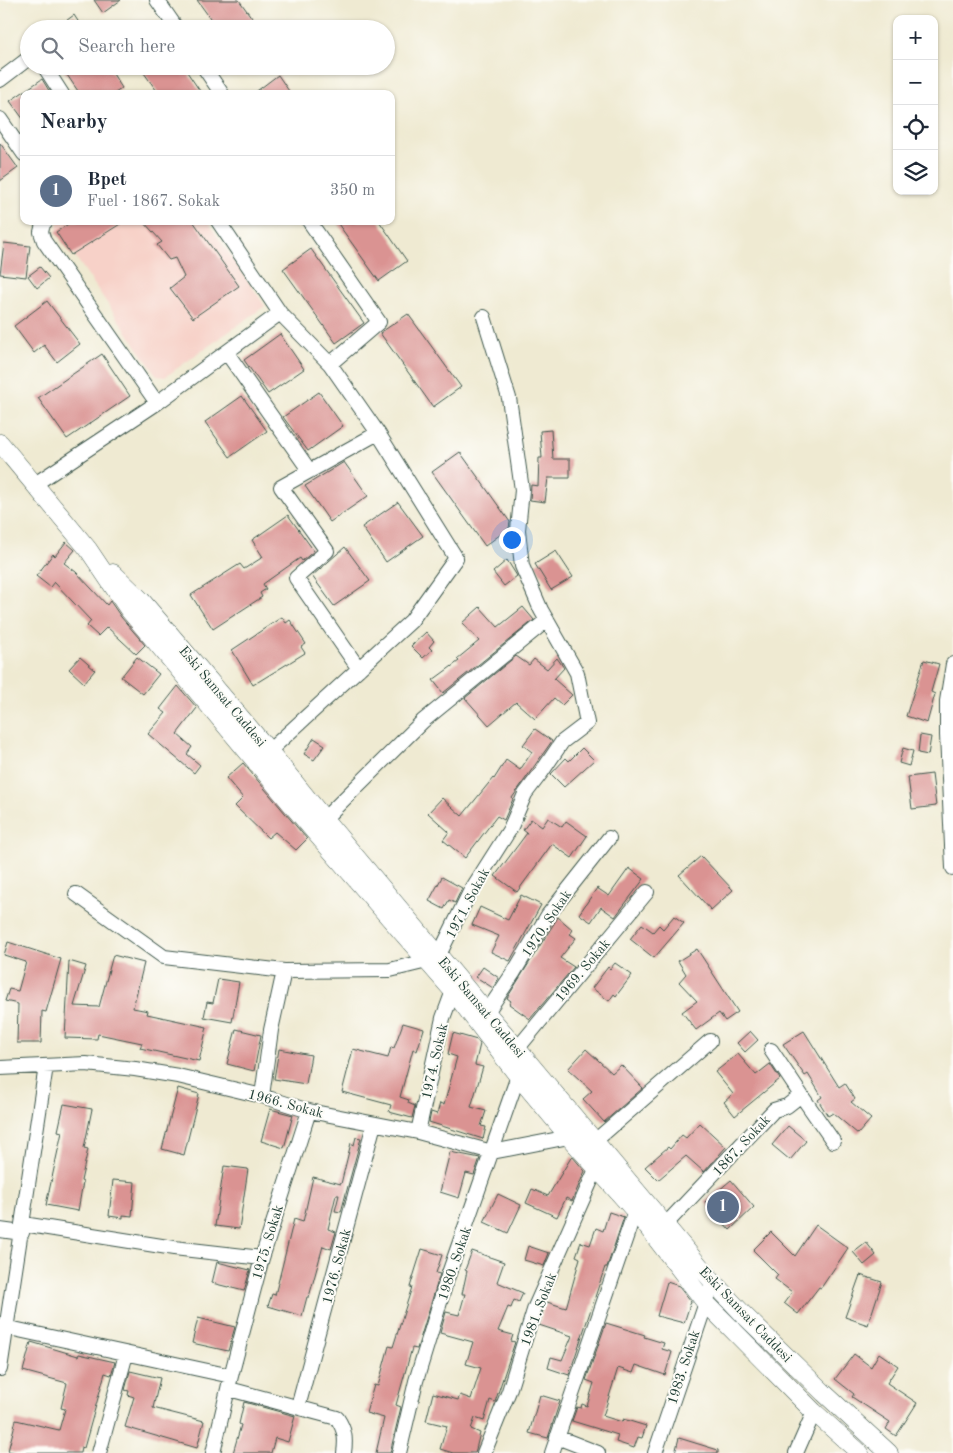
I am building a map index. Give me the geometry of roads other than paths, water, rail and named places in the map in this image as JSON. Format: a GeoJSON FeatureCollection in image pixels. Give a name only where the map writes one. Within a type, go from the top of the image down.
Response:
{"type":"FeatureCollection","features":[{"type":"Feature","properties":{"kind":"street"},"geometry":{"type":"LineString","coordinates":[[158,0],[171,20]]}},
{"type":"Feature","properties":{"kind":"street"},"geometry":{"type":"LineString","coordinates":[[0,80],[20,65]]}},
{"type":"Feature","properties":{"kind":"street"},"geometry":{"type":"LineString","coordinates":[[50,75],[59,90]]}},
{"type":"Feature","properties":{"kind":"street"},"geometry":{"type":"LineString","coordinates":[[209,75],[219,90]]}},
{"type":"Feature","properties":{"kind":"street"},"geometry":{"type":"LineString","coordinates":[[0,119],[20,148]]}},
{"type":"Feature","properties":{"kind":"street"},"geometry":{"type":"LineString","coordinates":[[43,225],[41,232],[44,241],[157,403]]}},
{"type":"Feature","properties":{"kind":"street"},"geometry":{"type":"LineString","coordinates":[[221,225],[280,313],[330,364],[378,433],[456,558],[411,622],[269,751]]}},
{"type":"Feature","properties":{"kind":"street"},"geometry":{"type":"LineString","coordinates":[[313,225],[379,322],[330,364]]}},
{"type":"Feature","properties":{"kind":"street"},"geometry":{"type":"LineString","coordinates":[[34,484],[157,403],[280,313]]}},
{"type":"Feature","properties":{"kind":"street"},"geometry":{"type":"LineString","coordinates":[[324,819],[423,721],[547,620],[522,566],[518,530],[522,490],[509,398],[484,317]]}},
{"type":"Feature","properties":{"kind":"street"},"geometry":{"type":"LineString","coordinates":[[226,353],[310,470]]}},
{"type":"Feature","properties":{"kind":"street"},"geometry":{"type":"LineString","coordinates":[[359,669],[296,578],[327,551],[281,487],[378,433]]}},
{"type":"Feature","properties":{"kind":"street","name":"Eski Samsat Caddesi"},"geometry":{"type":"LineString","coordinates":[[0,443],[88,549],[129,610],[313,830],[433,958],[487,1012],[713,1282],[810,1380],[889,1453]]}},
{"type":"Feature","properties":{"kind":"street","name":"Eski Samsat Caddesi"},"geometry":{"type":"LineString","coordinates":[[88,549],[142,600],[269,751],[433,958],[453,991],[518,1076],[635,1212],[705,1302],[814,1412],[860,1453]]}},
{"type":"Feature","properties":{"kind":"street","name":"1971. Sokak"},"geometry":{"type":"LineString","coordinates":[[433,958],[470,892],[510,829],[524,794],[562,742],[587,723],[577,672],[547,620]]}},
{"type":"Feature","properties":{"kind":"street"},"geometry":{"type":"LineString","coordinates":[[953,664],[947,701],[946,735],[953,868]]}},
{"type":"Feature","properties":{"kind":"street","name":"1970. Sokak"},"geometry":{"type":"LineString","coordinates":[[487,1012],[514,972],[548,915],[609,838]]}},
{"type":"Feature","properties":{"kind":"street","name":"1969. Sokak"},"geometry":{"type":"LineString","coordinates":[[517,1049],[647,892]]}},
{"type":"Feature","properties":{"kind":"street"},"geometry":{"type":"LineString","coordinates":[[76,894],[164,957],[284,971],[390,970],[433,958]]}},
{"type":"Feature","properties":{"kind":"street"},"geometry":{"type":"LineString","coordinates":[[262,1096],[271,1030],[284,971]]}},
{"type":"Feature","properties":{"kind":"street","name":"1974. Sokak"},"geometry":{"type":"LineString","coordinates":[[418,1132],[443,1018],[453,991]]}},
{"type":"Feature","properties":{"kind":"street"},"geometry":{"type":"LineString","coordinates":[[595,1141],[710,1041]]}},
{"type":"Feature","properties":{"kind":"street"},"geometry":{"type":"LineString","coordinates":[[771,1050],[833,1141]]}},
{"type":"Feature","properties":{"kind":"street","name":"1966. Sokak"},"geometry":{"type":"LineString","coordinates":[[0,1068],[86,1064],[178,1076],[262,1096],[309,1110],[418,1132],[492,1152],[569,1137]]}},
{"type":"Feature","properties":{"kind":"street"},"geometry":{"type":"LineString","coordinates":[[0,1369],[3,1326],[22,1228],[46,1066]]}},
{"type":"Feature","properties":{"kind":"street","name":"1980. Sokak"},"geometry":{"type":"LineString","coordinates":[[400,1453],[419,1372],[448,1276],[518,1076]]}},
{"type":"Feature","properties":{"kind":"street","name":"1867. Sokak"},"geometry":{"type":"LineString","coordinates":[[666,1224],[774,1110],[787,1106],[801,1095]]}},
{"type":"Feature","properties":{"kind":"street","name":"1975. Sokak"},"geometry":{"type":"LineString","coordinates":[[213,1453],[262,1258],[309,1110]]}},
{"type":"Feature","properties":{"kind":"street","name":"1976. Sokak"},"geometry":{"type":"LineString","coordinates":[[298,1408],[374,1124]]}},
{"type":"Feature","properties":{"kind":"street","name":"1981. Sokak"},"geometry":{"type":"LineString","coordinates":[[484,1453],[509,1391],[535,1307],[597,1167]]}},
{"type":"Feature","properties":{"kind":"street"},"geometry":{"type":"LineString","coordinates":[[552,1453],[635,1212]]}},
{"type":"Feature","properties":{"kind":"street"},"geometry":{"type":"LineString","coordinates":[[0,1230],[22,1228],[262,1258]]}},
{"type":"Feature","properties":{"kind":"street","name":"1983. Sokak"},"geometry":{"type":"LineString","coordinates":[[655,1453],[713,1282]]}},
{"type":"Feature","properties":{"kind":"street"},"geometry":{"type":"LineString","coordinates":[[3,1326],[126,1354],[230,1382],[298,1408],[337,1418],[343,1427],[346,1438],[344,1453]]}},
{"type":"Feature","properties":{"kind":"street"},"geometry":{"type":"LineString","coordinates":[[99,1453],[126,1354]]}},
{"type":"Feature","properties":{"kind":"street"},"geometry":{"type":"LineString","coordinates":[[796,1453],[814,1412]]}},
{"type":"Feature","properties":{"kind":"street"},"geometry":{"type":"LineString","coordinates":[[557,1436],[598,1453]]}},
{"type":"Feature","properties":{"kind":"place","name":"Bpet"},"geometry":{"type":"Point","coordinates":[723,1207]}}]}
